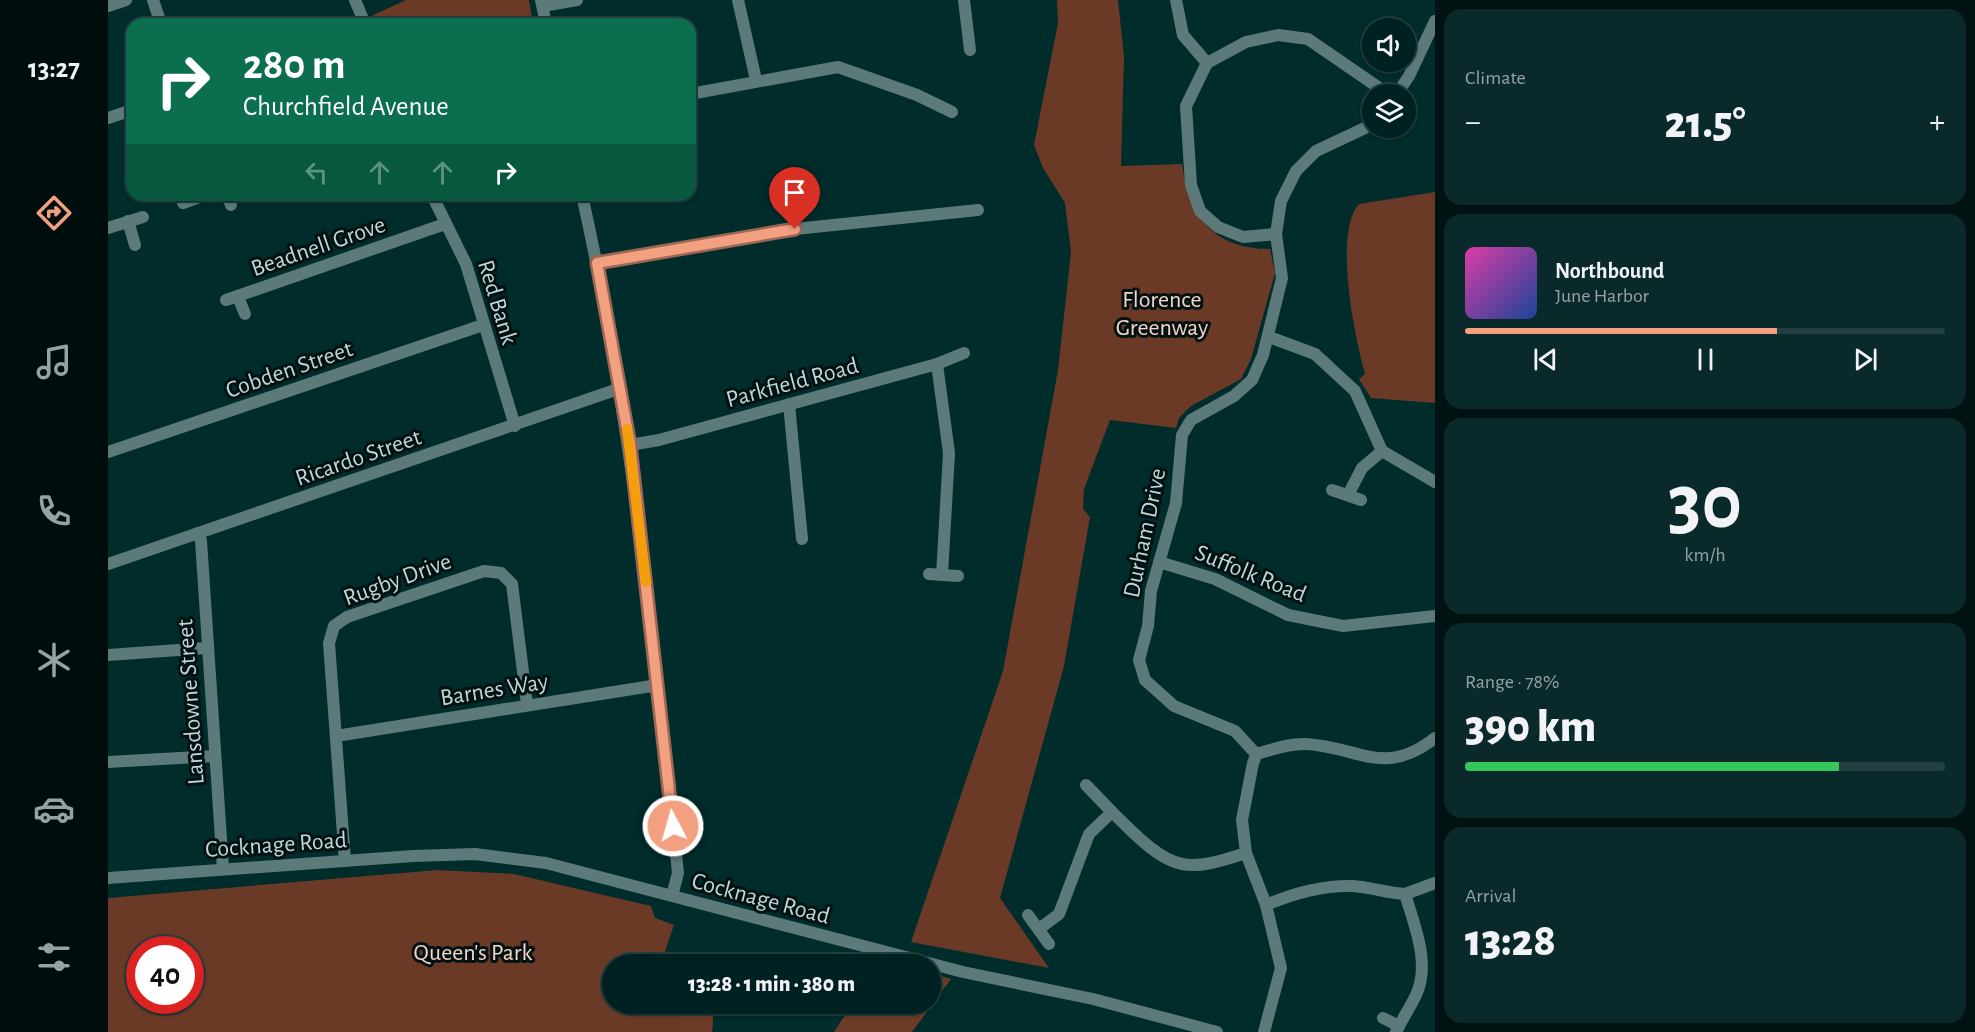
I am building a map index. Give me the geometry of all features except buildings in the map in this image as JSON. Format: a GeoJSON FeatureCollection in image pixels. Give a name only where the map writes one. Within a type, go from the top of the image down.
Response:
{"type":"FeatureCollection","features":[{"type":"Feature","properties":{"kind":"street"},"geometry":{"type":"LineString","coordinates":[[108,6],[126,0]]}},
{"type":"Feature","properties":{"kind":"street"},"geometry":{"type":"LineString","coordinates":[[153,0],[159,18]]}},
{"type":"Feature","properties":{"kind":"street"},"geometry":{"type":"LineString","coordinates":[[355,0],[362,18]]}},
{"type":"Feature","properties":{"kind":"street"},"geometry":{"type":"LineString","coordinates":[[545,18],[542,3],[577,0]]}},
{"type":"Feature","properties":{"kind":"street"},"geometry":{"type":"LineString","coordinates":[[738,0],[756,80]]}},
{"type":"Feature","properties":{"kind":"street"},"geometry":{"type":"LineString","coordinates":[[964,0],[970,50]]}},
{"type":"Feature","properties":{"kind":"street"},"geometry":{"type":"LineString","coordinates":[[1176,0],[1183,34],[1207,63]]}},
{"type":"Feature","properties":{"kind":"street"},"geometry":{"type":"LineString","coordinates":[[1404,84],[1435,21]]}},
{"type":"Feature","properties":{"kind":"street"},"geometry":{"type":"LineString","coordinates":[[1276,234],[1243,237],[1218,227],[1200,211],[1191,185],[1186,106],[1207,63],[1246,42],[1278,35],[1308,39],[1373,84]]}},
{"type":"Feature","properties":{"kind":"street"},"geometry":{"type":"LineString","coordinates":[[696,93],[837,67],[917,95],[952,112]]}},
{"type":"Feature","properties":{"kind":"street"},"geometry":{"type":"LineString","coordinates":[[108,118],[126,112]]}},
{"type":"Feature","properties":{"kind":"street","name":"Durham Drive"},"geometry":{"type":"LineString","coordinates":[[1254,759],[1235,731],[1174,706],[1145,680],[1139,660],[1148,626],[1151,591],[1176,503],[1182,435],[1191,420],[1234,396],[1252,380],[1269,337],[1282,278],[1276,234],[1281,201],[1296,171],[1316,151],[1362,129]]}},
{"type":"Feature","properties":{"kind":"street","name":"Red Bank"},"geometry":{"type":"LineString","coordinates":[[435,201],[466,264],[515,426]]}},
{"type":"Feature","properties":{"kind":"street"},"geometry":{"type":"LineString","coordinates":[[583,201],[621,388],[630,445],[678,873],[672,896]]}},
{"type":"Feature","properties":{"kind":"street"},"geometry":{"type":"LineString","coordinates":[[597,263],[795,229],[978,210]]}},
{"type":"Feature","properties":{"kind":"street"},"geometry":{"type":"LineString","coordinates":[[108,228],[143,217]]}},
{"type":"Feature","properties":{"kind":"street"},"geometry":{"type":"LineString","coordinates":[[128,221],[135,245]]}},
{"type":"Feature","properties":{"kind":"street","name":"Beadnell Grove"},"geometry":{"type":"LineString","coordinates":[[226,300],[445,224]]}},
{"type":"Feature","properties":{"kind":"street","name":"Beadnell Grove"},"geometry":{"type":"LineString","coordinates":[[238,297],[244,314]]}},
{"type":"Feature","properties":{"kind":"street","name":"Cobden Street"},"geometry":{"type":"LineString","coordinates":[[108,452],[483,325]]}},
{"type":"Feature","properties":{"kind":"street"},"geometry":{"type":"LineString","coordinates":[[1269,337],[1315,354],[1355,391],[1382,451],[1435,482]]}},
{"type":"Feature","properties":{"kind":"street","name":"Parkfield Road"},"geometry":{"type":"LineString","coordinates":[[630,445],[659,440],[937,364],[964,353]]}},
{"type":"Feature","properties":{"kind":"street"},"geometry":{"type":"LineString","coordinates":[[937,364],[949,453],[942,575]]}},
{"type":"Feature","properties":{"kind":"street","name":"Ricardo Street"},"geometry":{"type":"LineString","coordinates":[[108,564],[621,388]]}},
{"type":"Feature","properties":{"kind":"street"},"geometry":{"type":"LineString","coordinates":[[789,404],[802,538]]}},
{"type":"Feature","properties":{"kind":"street"},"geometry":{"type":"LineString","coordinates":[[1348,495],[1362,468],[1382,451]]}},
{"type":"Feature","properties":{"kind":"street"},"geometry":{"type":"LineString","coordinates":[[1332,489],[1362,500]]}},
{"type":"Feature","properties":{"kind":"street","name":"Lansdowne Street"},"geometry":{"type":"LineString","coordinates":[[198,533],[201,541],[206,648],[223,869]]}},
{"type":"Feature","properties":{"kind":"street","name":"Suffolk Road"},"geometry":{"type":"LineString","coordinates":[[1160,562],[1215,579],[1288,615],[1343,626],[1435,616]]}},
{"type":"Feature","properties":{"kind":"street","name":"Rugby Drive"},"geometry":{"type":"LineString","coordinates":[[345,861],[328,643],[334,626],[347,617],[484,571],[501,573],[512,584],[527,704]]}},
{"type":"Feature","properties":{"kind":"street"},"geometry":{"type":"LineString","coordinates":[[929,574],[958,576]]}},
{"type":"Feature","properties":{"kind":"street"},"geometry":{"type":"LineString","coordinates":[[108,655],[206,648]]}},
{"type":"Feature","properties":{"kind":"street","name":"Barnes Way"},"geometry":{"type":"LineString","coordinates":[[336,736],[658,685]]}},
{"type":"Feature","properties":{"kind":"street"},"geometry":{"type":"LineString","coordinates":[[1264,1032],[1281,968],[1266,905],[1246,854],[1242,820],[1254,759],[1305,744],[1364,758],[1394,759],[1418,751],[1435,738]]}},
{"type":"Feature","properties":{"kind":"street"},"geometry":{"type":"LineString","coordinates":[[108,762],[215,756]]}},
{"type":"Feature","properties":{"kind":"street"},"geometry":{"type":"LineString","coordinates":[[1086,785],[1142,843],[1182,864],[1214,862],[1246,854]]}},
{"type":"Feature","properties":{"kind":"street"},"geometry":{"type":"LineString","coordinates":[[1039,929],[1059,914],[1089,834],[1112,812]]}},
{"type":"Feature","properties":{"kind":"street","name":"Cocknage Road"},"geometry":{"type":"LineString","coordinates":[[108,878],[475,854],[546,863],[900,956],[1092,999],[1217,1032]]}},
{"type":"Feature","properties":{"kind":"street"},"geometry":{"type":"LineString","coordinates":[[1266,905],[1290,895],[1317,888],[1355,886],[1405,894],[1435,883]]}},
{"type":"Feature","properties":{"kind":"street"},"geometry":{"type":"LineString","coordinates":[[1383,1018],[1397,1029],[1417,993],[1423,972],[1416,932],[1405,894]]}},
{"type":"Feature","properties":{"kind":"street"},"geometry":{"type":"LineString","coordinates":[[1028,915],[1049,944]]}},
{"type":"Feature","properties":{"kind":"green space"},"geometry":{"type":"Polygon","coordinates":[[[406,0],[529,0],[532,18],[369,18],[406,0]]]}},
{"type":"Feature","properties":{"kind":"green space","name":"Florence Greenway"},"geometry":{"type":"Polygon","coordinates":[[[1057,0],[1118,0],[1124,57],[1121,166],[1182,164],[1191,200],[1198,214],[1208,226],[1219,236],[1233,243],[1250,248],[1270,249],[1275,273],[1251,359],[1241,379],[1191,406],[1179,418],[1176,428],[1110,420],[1084,489],[1083,509],[1090,517],[1064,666],[1000,898],[1049,968],[911,942],[1003,671],[1058,370],[1071,252],[1065,203],[1043,168],[1034,145],[1058,23],[1057,0]]]}},
{"type":"Feature","properties":{"kind":"green space"},"geometry":{"type":"Polygon","coordinates":[[[1435,192],[1435,403],[1371,398],[1359,379],[1365,374],[1348,286],[1348,238],[1351,218],[1359,204],[1435,192]]]}},
{"type":"Feature","properties":{"kind":"green space","name":"Queen's Park"},"geometry":{"type":"Polygon","coordinates":[[[438,870],[514,874],[651,906],[655,918],[674,925],[664,954],[602,954],[602,1014],[713,1014],[712,1032],[108,1032],[108,898],[438,870]]]}},
{"type":"Feature","properties":{"kind":"shaded area"},"geometry":{"type":"Polygon","coordinates":[[[941,976],[951,979],[941,993],[941,976]]]}},
{"type":"Feature","properties":{"kind":"shaded area"},"geometry":{"type":"Polygon","coordinates":[[[676,1014],[713,1014],[712,1032],[683,1032],[676,1014]]]}},
{"type":"Feature","properties":{"kind":"shaded area"},"geometry":{"type":"Polygon","coordinates":[[[846,1014],[925,1014],[912,1032],[834,1032],[846,1014]]]}},
{"type":"Feature","properties":{"kind":"slow traffic"},"geometry":{"type":"LineString","coordinates":[[627,429],[646,582]]}},
{"type":"Feature","properties":{"kind":"route"},"geometry":{"type":"LineString","coordinates":[[673,826],[630,445],[597,263],[795,229]]}}]}
